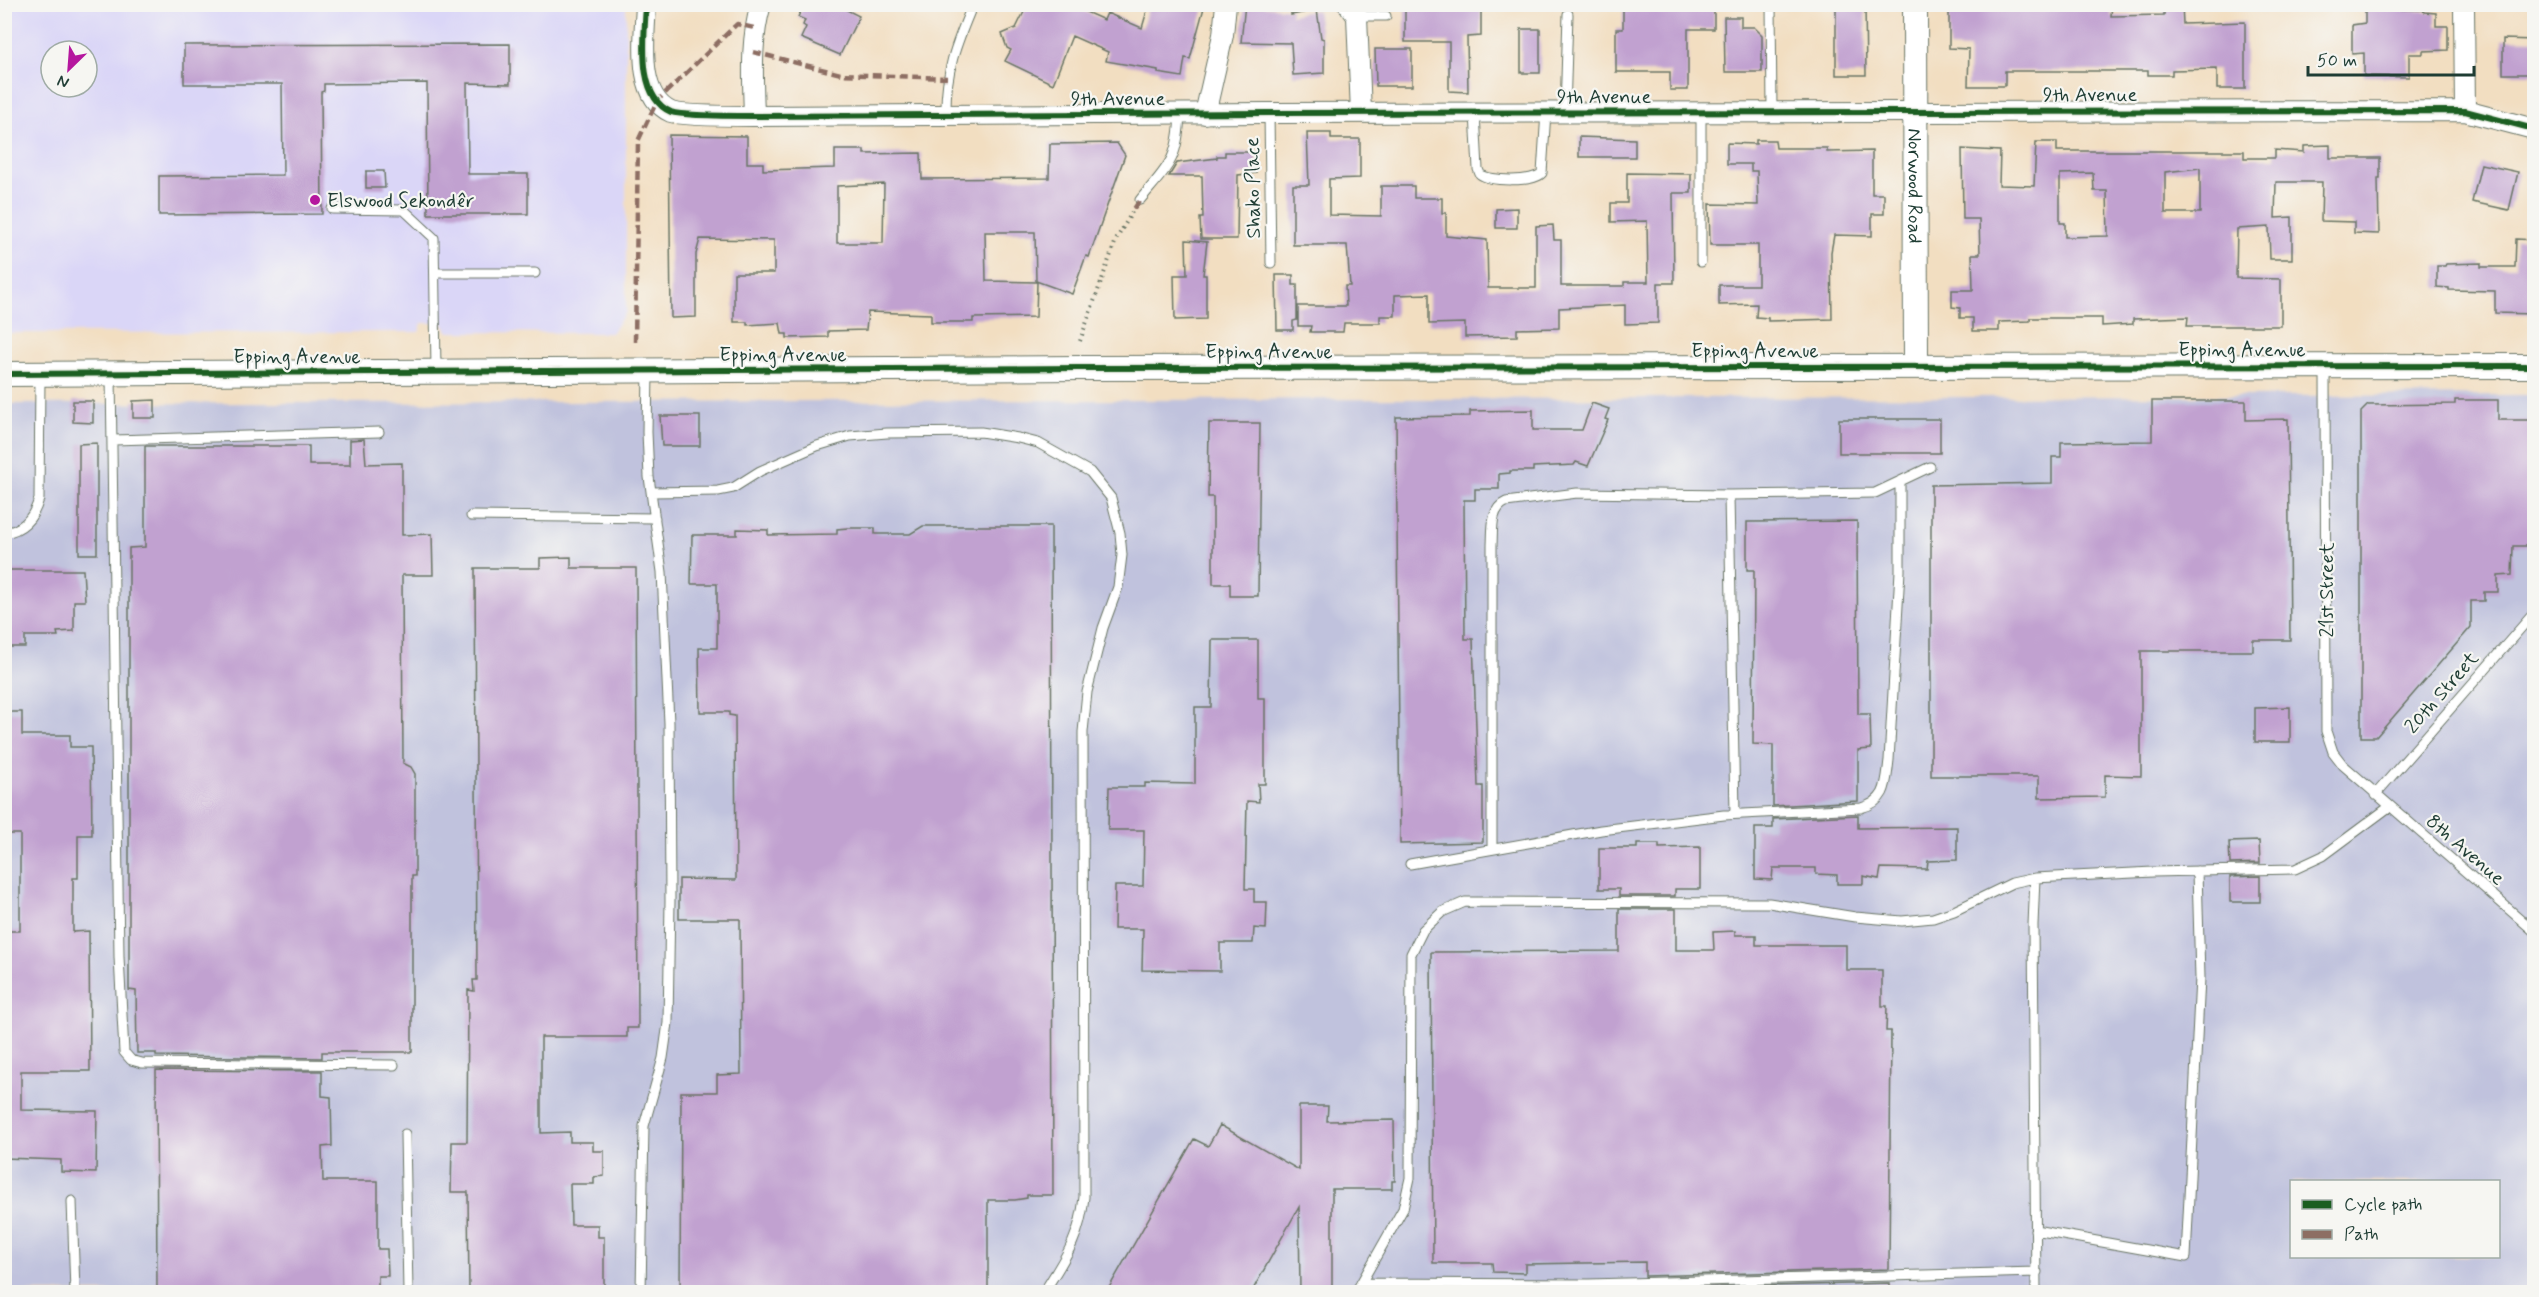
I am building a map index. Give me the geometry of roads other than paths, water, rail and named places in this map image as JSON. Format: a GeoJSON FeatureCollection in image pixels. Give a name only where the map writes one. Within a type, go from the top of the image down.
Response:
{"type":"FeatureCollection","features":[{"type":"Feature","properties":{"kind":"street","name":"9th Avenue"},"geometry":{"type":"LineString","coordinates":[[646,4],[645,73],[657,101],[672,112],[754,116],[1772,111],[2465,111],[2535,129]]}},
{"type":"Feature","properties":{"kind":"street"},"geometry":{"type":"LineString","coordinates":[[754,116],[754,28],[761,4]]}},
{"type":"Feature","properties":{"kind":"street"},"geometry":{"type":"LineString","coordinates":[[1205,114],[1223,35],[1226,4]]}},
{"type":"Feature","properties":{"kind":"street","name":"Norwood Road"},"geometry":{"type":"LineString","coordinates":[[1915,4],[1916,365]]}},
{"type":"Feature","properties":{"kind":"street"},"geometry":{"type":"LineString","coordinates":[[2464,4],[2465,111]]}},
{"type":"Feature","properties":{"kind":"street"},"geometry":{"type":"LineString","coordinates":[[1352,10],[1361,113]]}},
{"type":"Feature","properties":{"kind":"street","name":"Epping Avenue"},"geometry":{"type":"LineString","coordinates":[[4,374],[1916,365],[2535,366]]}},
{"type":"Feature","properties":{"kind":"lane"},"geometry":{"type":"LineString","coordinates":[[946,115],[945,92],[951,58],[974,4]]}},
{"type":"Feature","properties":{"kind":"lane"},"geometry":{"type":"LineString","coordinates":[[1771,4],[1772,111]]}},
{"type":"Feature","properties":{"kind":"lane"},"geometry":{"type":"LineString","coordinates":[[1352,10],[1386,16]]}},
{"type":"Feature","properties":{"kind":"lane"},"geometry":{"type":"LineString","coordinates":[[1475,113],[1480,174],[1491,179],[1539,177],[1542,173],[1556,112],[1568,14]]}},
{"type":"Feature","properties":{"kind":"lane"},"geometry":{"type":"LineString","coordinates":[[1701,112],[1701,262]]}},
{"type":"Feature","properties":{"kind":"lane","name":"Shako Place"},"geometry":{"type":"LineString","coordinates":[[1269,113],[1271,263]]}},
{"type":"Feature","properties":{"kind":"lane"},"geometry":{"type":"LineString","coordinates":[[1140,200],[1162,174],[1176,151],[1180,114]]}},
{"type":"Feature","properties":{"kind":"lane"},"geometry":{"type":"LineString","coordinates":[[332,209],[404,210],[434,238],[436,372]]}},
{"type":"Feature","properties":{"kind":"lane"},"geometry":{"type":"LineString","coordinates":[[435,273],[535,273]]}},
{"type":"Feature","properties":{"kind":"lane","name":"21st Street"},"geometry":{"type":"LineString","coordinates":[[2325,366],[2326,731],[2333,752],[2375,795]]}},
{"type":"Feature","properties":{"kind":"lane"},"geometry":{"type":"LineString","coordinates":[[641,1293],[644,1126],[663,1058],[668,1023],[669,723],[662,572],[651,492],[647,432],[648,371]]}},
{"type":"Feature","properties":{"kind":"lane"},"geometry":{"type":"LineString","coordinates":[[4,533],[14,532],[32,517],[39,499],[40,374]]}},
{"type":"Feature","properties":{"kind":"lane"},"geometry":{"type":"LineString","coordinates":[[111,374],[114,440],[119,933],[124,1052],[131,1060],[142,1063],[394,1065]]}},
{"type":"Feature","properties":{"kind":"lane"},"geometry":{"type":"LineString","coordinates":[[114,440],[379,432]]}},
{"type":"Feature","properties":{"kind":"lane"},"geometry":{"type":"LineString","coordinates":[[651,492],[718,491],[734,488],[760,471],[817,446],[850,436],[887,433],[981,432],[1038,443],[1090,472],[1111,498],[1120,533],[1122,555],[1118,587],[1104,628],[1087,692],[1083,732],[1084,1197],[1082,1221],[1072,1247],[1044,1293]]}},
{"type":"Feature","properties":{"kind":"lane"},"geometry":{"type":"LineString","coordinates":[[1492,849],[1492,545],[1495,512],[1499,505],[1506,502],[1577,493],[1729,495],[1875,493],[1930,467]]}},
{"type":"Feature","properties":{"kind":"lane"},"geometry":{"type":"LineString","coordinates":[[1410,864],[1601,830],[1735,814],[1861,807],[1873,804],[1880,798],[1886,785],[1889,760],[1900,571],[1900,481]]}},
{"type":"Feature","properties":{"kind":"lane"},"geometry":{"type":"LineString","coordinates":[[1729,495],[1735,814]]}},
{"type":"Feature","properties":{"kind":"lane"},"geometry":{"type":"LineString","coordinates":[[471,516],[655,518]]}},
{"type":"Feature","properties":{"kind":"lane","name":"20th Street"},"geometry":{"type":"LineString","coordinates":[[2375,795],[2535,613]]}},
{"type":"Feature","properties":{"kind":"lane","name":"8th Avenue"},"geometry":{"type":"LineString","coordinates":[[2375,795],[2535,931]]}},
{"type":"Feature","properties":{"kind":"lane"},"geometry":{"type":"LineString","coordinates":[[1356,1293],[1403,1209],[1410,1178],[1411,954],[1423,930],[1454,906],[1465,902],[1769,903],[1855,917],[1902,921],[1933,918],[1954,911],[2012,883],[2035,878],[2295,869],[2324,856],[2389,807]]}},
{"type":"Feature","properties":{"kind":"lane"},"geometry":{"type":"LineString","coordinates":[[2036,1230],[2187,1257],[2200,978],[2197,872]]}},
{"type":"Feature","properties":{"kind":"lane"},"geometry":{"type":"LineString","coordinates":[[2035,878],[2033,948],[2036,1293]]}},
{"type":"Feature","properties":{"kind":"lane"},"geometry":{"type":"LineString","coordinates":[[405,1134],[408,1293]]}},
{"type":"Feature","properties":{"kind":"lane"},"geometry":{"type":"LineString","coordinates":[[72,1201],[75,1293]]}},
{"type":"Feature","properties":{"kind":"lane"},"geometry":{"type":"LineString","coordinates":[[1361,1282],[1589,1284],[2037,1272]]}},
{"type":"Feature","properties":{"kind":"place","name":"Elswood Sekondêr"},"geometry":{"type":"Point","coordinates":[315,200]}}]}
